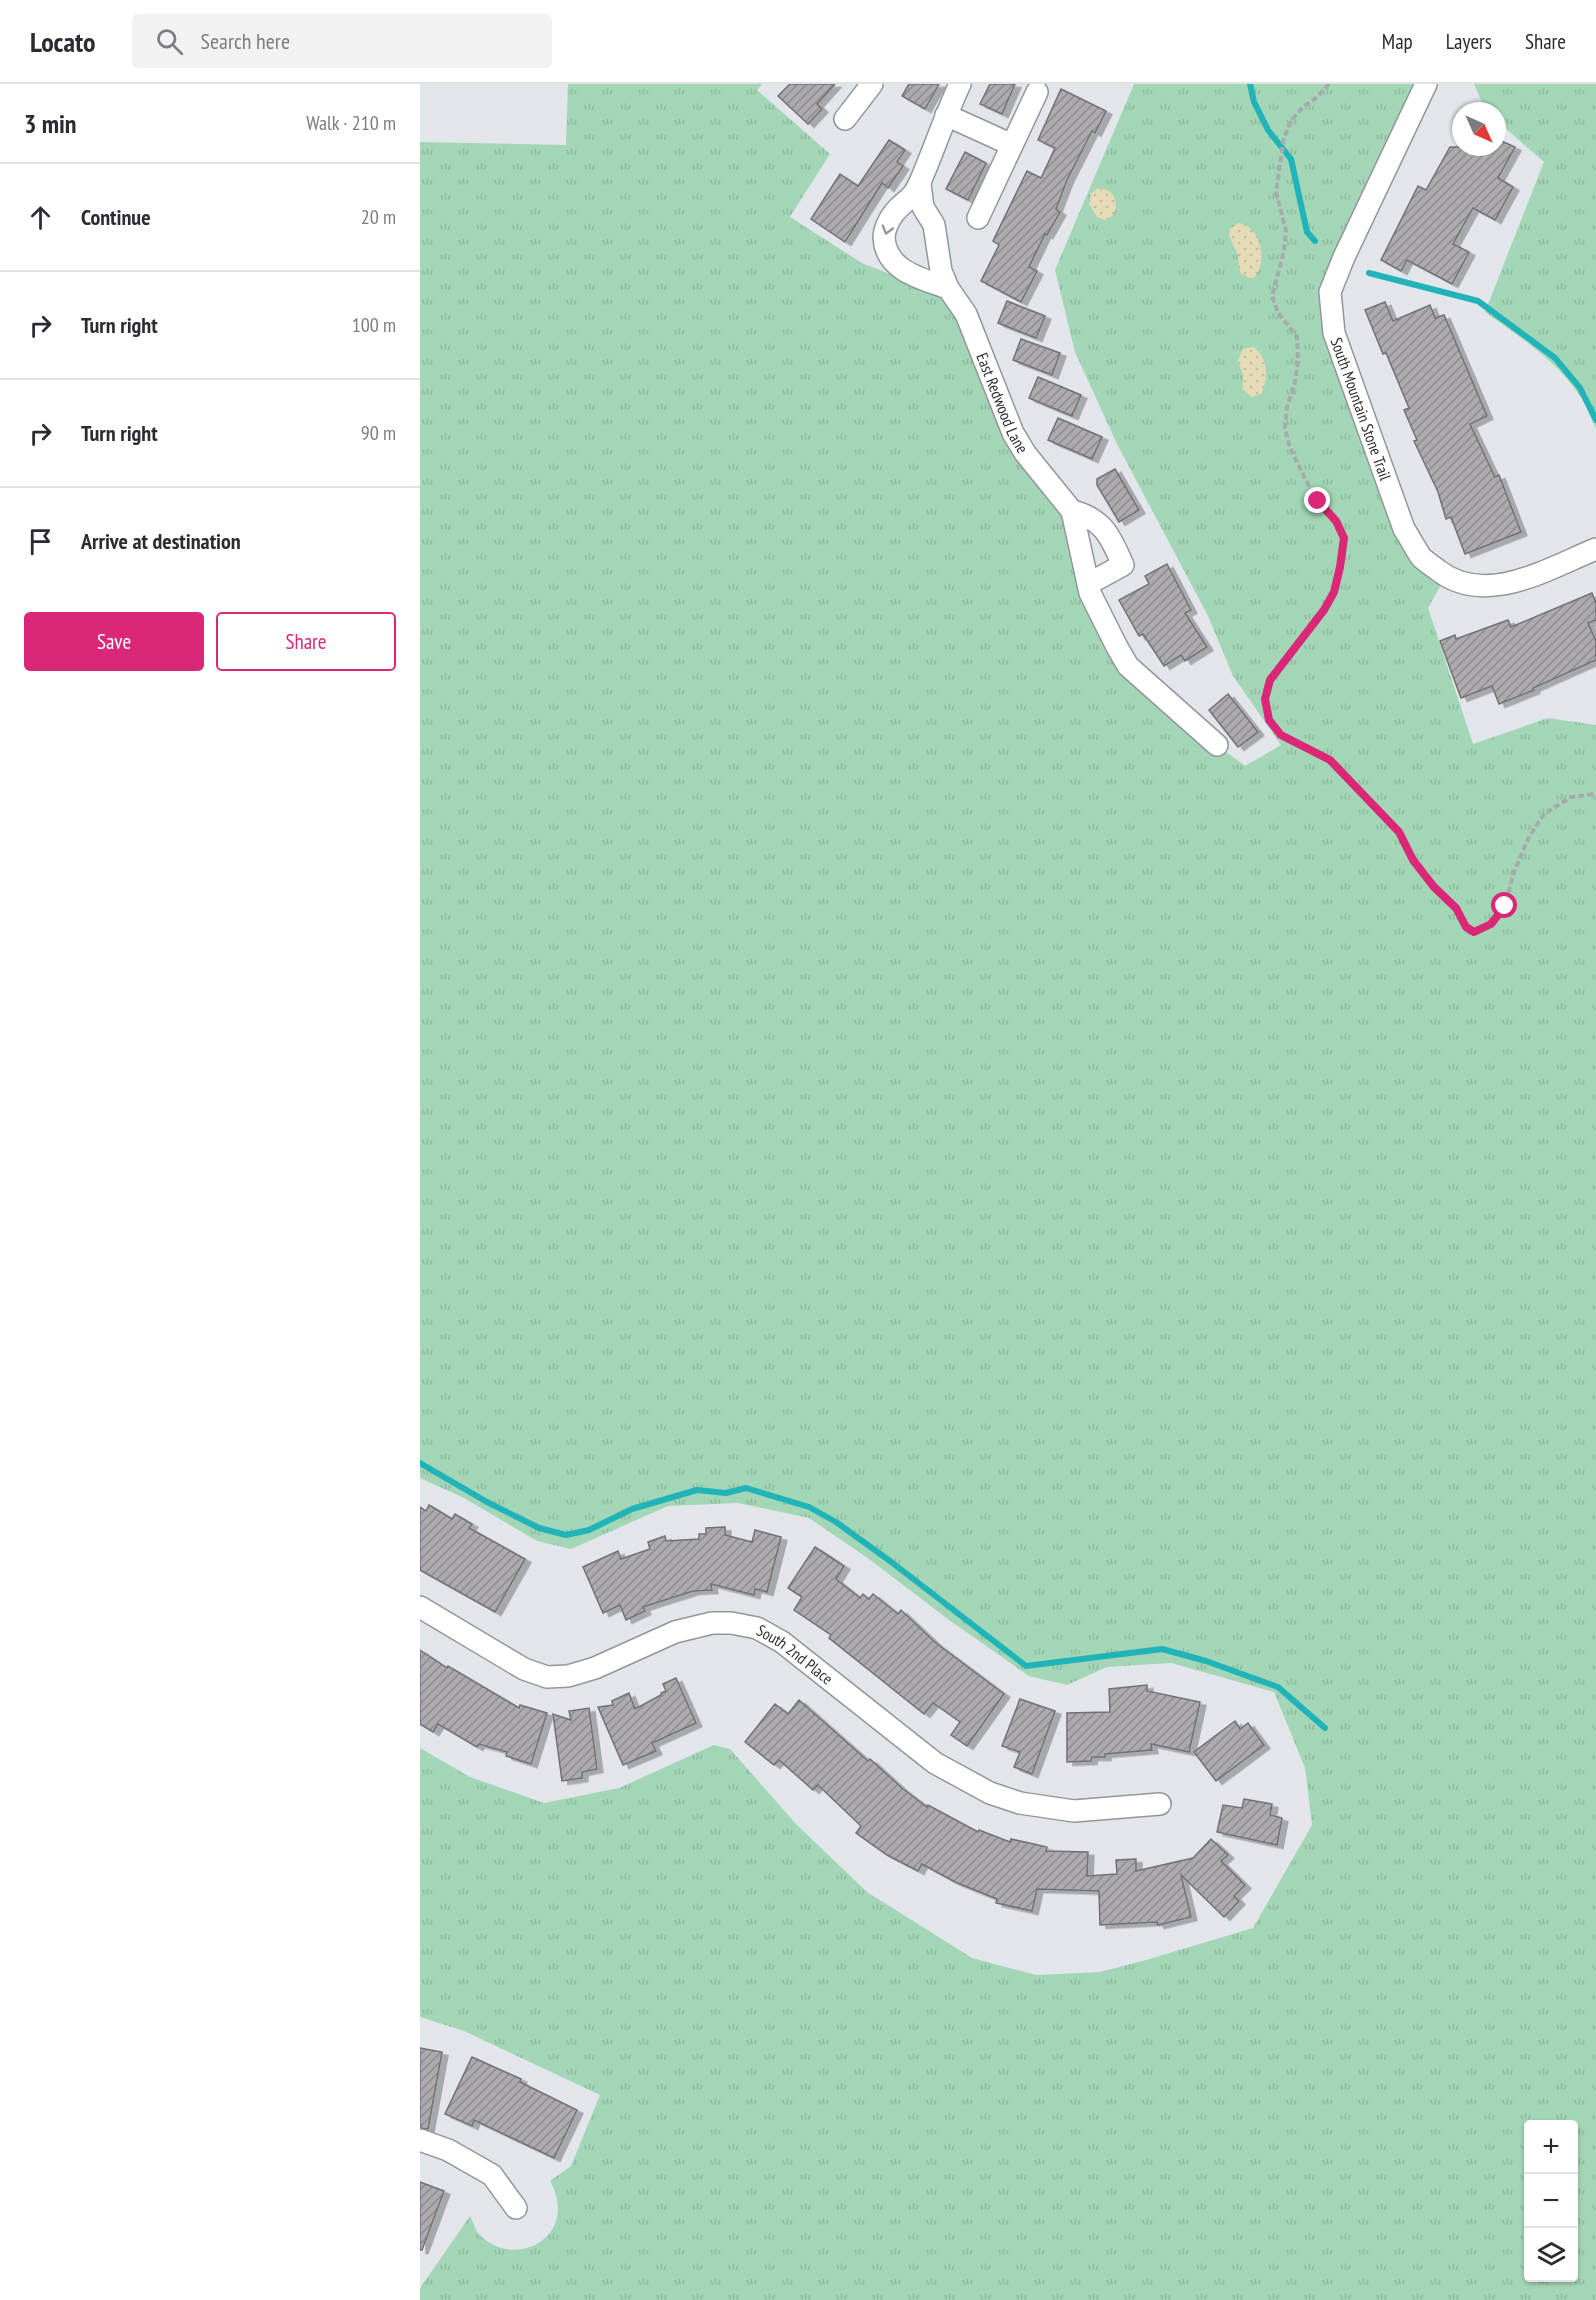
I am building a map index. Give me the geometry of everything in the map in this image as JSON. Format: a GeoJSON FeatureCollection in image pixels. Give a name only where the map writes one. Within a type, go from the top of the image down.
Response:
{"type":"FeatureCollection","features":[{"type":"Feature","properties":{"kind":"street"},"geometry":{"type":"LineString","coordinates":[[845,119],[872,84]]}},
{"type":"Feature","properties":{"kind":"street"},"geometry":{"type":"LineString","coordinates":[[948,288],[915,277],[894,262],[885,247],[884,232],[894,213],[910,200],[920,184],[960,84]]}},
{"type":"Feature","properties":{"kind":"street","name":"South Mountain Stone Trail"},"geometry":{"type":"LineString","coordinates":[[1426,84],[1344,257],[1330,292],[1334,333],[1404,529],[1422,558],[1446,576],[1468,585],[1493,586],[1520,579],[1596,549]]}},
{"type":"Feature","properties":{"kind":"street"},"geometry":{"type":"LineString","coordinates":[[978,218],[1036,93]]}},
{"type":"Feature","properties":{"kind":"street"},"geometry":{"type":"LineString","coordinates":[[946,115],[1012,145]]}},
{"type":"Feature","properties":{"kind":"street","name":"East Redwood Lane"},"geometry":{"type":"LineString","coordinates":[[920,184],[923,207],[934,225],[941,271],[948,288],[966,314],[1013,434],[1025,453],[1072,511],[1090,593],[1128,666],[1217,745]]}},
{"type":"Feature","properties":{"kind":"street","name":"East Redwood Lane"},"geometry":{"type":"LineString","coordinates":[[1072,511],[1088,515],[1108,533],[1124,565],[1088,584]]}},
{"type":"Feature","properties":{"kind":"street","name":"South 2nd Place"},"geometry":{"type":"LineString","coordinates":[[420,1607],[524,1670],[547,1677],[568,1676],[595,1668],[675,1632],[712,1623],[731,1623],[757,1628],[782,1642],[935,1763],[990,1794],[1020,1803],[1074,1811],[1160,1804]]}},
{"type":"Feature","properties":{"kind":"street"},"geometry":{"type":"LineString","coordinates":[[420,2140],[448,2150],[492,2175],[516,2208]]}},
{"type":"Feature","properties":{"kind":"path"},"geometry":{"type":"LineString","coordinates":[[1329,84],[1316,98],[1302,107],[1291,121],[1284,138],[1276,192],[1286,231],[1284,251],[1272,296],[1278,313],[1297,337],[1298,362],[1287,408],[1285,428],[1290,448],[1310,488],[1336,521],[1344,538],[1334,592],[1324,610],[1270,680],[1265,699],[1269,720],[1281,735],[1330,760],[1399,832],[1413,860],[1434,887],[1456,908],[1466,927],[1474,932],[1491,924],[1505,906],[1514,872],[1529,837],[1544,814],[1571,797],[1596,794]]}},
{"type":"Feature","properties":{"kind":"green space"},"geometry":{"type":"Polygon","coordinates":[[[568,84],[762,84],[757,90],[830,154],[790,217],[862,263],[938,293],[966,314],[1013,434],[1072,511],[1117,647],[1217,745],[1245,766],[1281,745],[1233,676],[1208,616],[1117,444],[1075,352],[1055,270],[1134,84],[1426,84],[1330,292],[1404,529],[1446,576],[1428,608],[1473,744],[1548,718],[1596,725],[1596,2300],[420,2300],[420,2288],[470,2216],[478,2233],[493,2245],[509,2249],[525,2249],[539,2243],[550,2232],[557,2218],[557,2201],[550,2181],[571,2166],[600,2095],[464,2031],[420,2017],[420,1748],[470,1777],[544,1803],[619,1788],[714,1745],[730,1749],[796,1824],[867,1892],[972,1958],[1036,1975],[1100,1972],[1253,1928],[1312,1825],[1305,1768],[1274,1692],[1171,1663],[1107,1667],[1067,1685],[1029,1676],[809,1518],[738,1503],[668,1506],[571,1549],[537,1541],[464,1498],[420,1478],[420,142],[566,145],[568,84]]]}},
{"type":"Feature","properties":{"kind":"green space"},"geometry":{"type":"Polygon","coordinates":[[[1474,84],[1596,84],[1596,428],[1582,399],[1562,373],[1538,351],[1485,312],[1544,162],[1506,129],[1506,102],[1482,102],[1474,84]]]}},
{"type":"Feature","properties":{"kind":"sand"},"geometry":{"type":"Polygon","coordinates":[[[1098,188],[1108,191],[1116,201],[1113,215],[1105,220],[1097,217],[1089,204],[1091,194],[1098,188]]]}},
{"type":"Feature","properties":{"kind":"sand"},"geometry":{"type":"Polygon","coordinates":[[[1238,223],[1253,231],[1260,246],[1261,264],[1254,278],[1249,278],[1240,272],[1238,256],[1229,235],[1230,229],[1238,223]]]}},
{"type":"Feature","properties":{"kind":"sand"},"geometry":{"type":"Polygon","coordinates":[[[1253,347],[1262,356],[1266,375],[1261,394],[1252,397],[1243,390],[1243,375],[1238,361],[1243,349],[1253,347]]]}},
{"type":"Feature","properties":{"kind":"building"},"geometry":{"type":"Polygon","coordinates":[[[790,84],[835,84],[817,104],[822,109],[808,124],[778,96],[790,84]]]}},
{"type":"Feature","properties":{"kind":"building"},"geometry":{"type":"Polygon","coordinates":[[[909,84],[939,84],[925,109],[902,96],[909,84]]]}},
{"type":"Feature","properties":{"kind":"building"},"geometry":{"type":"Polygon","coordinates":[[[990,84],[1015,84],[1002,114],[980,104],[990,84]]]}},
{"type":"Feature","properties":{"kind":"building"},"geometry":{"type":"Polygon","coordinates":[[[1061,89],[1106,111],[1095,133],[1092,131],[1067,180],[1056,209],[1060,212],[1047,235],[1045,234],[1029,267],[1037,271],[1021,302],[981,281],[999,245],[993,241],[1027,171],[1041,178],[1055,148],[1038,140],[1061,89]]]}},
{"type":"Feature","properties":{"kind":"building"},"geometry":{"type":"Polygon","coordinates":[[[889,140],[905,150],[897,162],[903,166],[888,188],[882,183],[845,242],[811,219],[840,174],[858,186],[889,140]]]}},
{"type":"Feature","properties":{"kind":"building"},"geometry":{"type":"Polygon","coordinates":[[[1506,143],[1515,147],[1498,178],[1513,187],[1495,220],[1473,208],[1453,244],[1469,252],[1452,284],[1407,260],[1401,271],[1381,260],[1418,186],[1426,190],[1452,147],[1452,156],[1506,156],[1506,143]]]}},
{"type":"Feature","properties":{"kind":"building"},"geometry":{"type":"Polygon","coordinates":[[[965,152],[986,163],[968,200],[946,189],[965,152]]]}},
{"type":"Feature","properties":{"kind":"building"},"geometry":{"type":"Polygon","coordinates":[[[1007,301],[1045,316],[1036,338],[998,323],[1007,301]]]}},
{"type":"Feature","properties":{"kind":"building"},"geometry":{"type":"Polygon","coordinates":[[[1385,302],[1393,321],[1430,305],[1435,318],[1444,315],[1487,416],[1470,424],[1495,477],[1499,475],[1521,532],[1465,554],[1451,517],[1446,519],[1438,492],[1414,441],[1417,440],[1404,410],[1409,408],[1365,310],[1385,302]]]}},
{"type":"Feature","properties":{"kind":"building"},"geometry":{"type":"Polygon","coordinates":[[[1021,339],[1060,353],[1052,375],[1013,360],[1021,339]]]}},
{"type":"Feature","properties":{"kind":"building"},"geometry":{"type":"Polygon","coordinates":[[[1038,377],[1081,395],[1072,416],[1029,398],[1038,377]]]}},
{"type":"Feature","properties":{"kind":"building"},"geometry":{"type":"Polygon","coordinates":[[[1058,418],[1102,437],[1092,459],[1048,440],[1058,418]]]}},
{"type":"Feature","properties":{"kind":"building"},"geometry":{"type":"Polygon","coordinates":[[[1115,469],[1139,510],[1119,522],[1097,485],[1097,479],[1115,469]]]}},
{"type":"Feature","properties":{"kind":"building"},"geometry":{"type":"Polygon","coordinates":[[[1167,564],[1191,610],[1185,613],[1207,647],[1185,661],[1181,655],[1164,666],[1143,634],[1139,636],[1119,600],[1149,584],[1145,576],[1167,564]]]}},
{"type":"Feature","properties":{"kind":"building"},"geometry":{"type":"Polygon","coordinates":[[[1592,593],[1596,603],[1596,620],[1588,623],[1596,641],[1596,660],[1499,704],[1492,686],[1461,698],[1440,641],[1455,635],[1456,639],[1508,620],[1511,627],[1592,593]]]}},
{"type":"Feature","properties":{"kind":"building"},"geometry":{"type":"Polygon","coordinates":[[[1228,694],[1258,732],[1238,747],[1209,710],[1228,694]]]}},
{"type":"Feature","properties":{"kind":"building"},"geometry":{"type":"Polygon","coordinates":[[[429,1505],[452,1519],[455,1514],[472,1524],[469,1528],[525,1559],[495,1612],[420,1570],[420,1507],[426,1511],[429,1505]]]}},
{"type":"Feature","properties":{"kind":"building"},"geometry":{"type":"Polygon","coordinates":[[[725,1527],[725,1535],[752,1542],[755,1530],[781,1537],[767,1592],[755,1589],[754,1595],[711,1584],[712,1590],[693,1591],[643,1607],[645,1611],[626,1620],[620,1605],[603,1613],[583,1567],[618,1551],[621,1559],[650,1549],[648,1542],[665,1536],[666,1541],[699,1539],[699,1534],[706,1534],[706,1528],[725,1527]]]}},
{"type":"Feature","properties":{"kind":"building"},"geometry":{"type":"Polygon","coordinates":[[[815,1547],[844,1566],[836,1579],[860,1598],[863,1594],[869,1599],[873,1594],[898,1614],[901,1610],[936,1643],[1004,1694],[967,1746],[951,1735],[960,1722],[933,1703],[924,1714],[829,1638],[831,1635],[794,1610],[802,1597],[788,1588],[815,1547]]]}},
{"type":"Feature","properties":{"kind":"building"},"geometry":{"type":"Polygon","coordinates":[[[420,1650],[447,1668],[448,1666],[519,1708],[520,1705],[547,1713],[531,1764],[506,1756],[507,1752],[479,1744],[477,1747],[438,1724],[433,1732],[420,1724],[420,1650]]]}},
{"type":"Feature","properties":{"kind":"building"},"geometry":{"type":"Polygon","coordinates":[[[676,1678],[696,1723],[652,1743],[656,1751],[623,1765],[598,1707],[613,1705],[612,1701],[629,1693],[635,1709],[661,1695],[666,1691],[663,1684],[676,1678]]]}},
{"type":"Feature","properties":{"kind":"building"},"geometry":{"type":"Polygon","coordinates":[[[1147,1685],[1147,1691],[1200,1702],[1189,1752],[1151,1744],[1152,1750],[1105,1754],[1105,1757],[1092,1757],[1091,1761],[1067,1762],[1067,1713],[1110,1712],[1109,1689],[1147,1685]]]}},
{"type":"Feature","properties":{"kind":"building"},"geometry":{"type":"Polygon","coordinates":[[[1020,1699],[1055,1711],[1032,1774],[1014,1767],[1020,1752],[1002,1746],[1020,1699]]]}},
{"type":"Feature","properties":{"kind":"building"},"geometry":{"type":"Polygon","coordinates":[[[799,1700],[868,1761],[870,1759],[927,1807],[928,1805],[978,1832],[979,1830],[1010,1842],[1011,1839],[1047,1847],[1046,1851],[1088,1852],[1087,1876],[1117,1874],[1116,1860],[1136,1859],[1136,1871],[1193,1858],[1211,1839],[1228,1855],[1221,1861],[1245,1885],[1234,1896],[1239,1901],[1224,1917],[1181,1875],[1191,1917],[1158,1925],[1157,1922],[1100,1925],[1099,1891],[1037,1889],[1032,1911],[996,1903],[997,1899],[955,1882],[922,1864],[918,1871],[887,1855],[856,1833],[861,1826],[818,1785],[813,1790],[779,1760],[774,1765],[745,1742],[775,1704],[788,1714],[799,1700]]]}},
{"type":"Feature","properties":{"kind":"building"},"geometry":{"type":"Polygon","coordinates":[[[589,1708],[597,1769],[582,1772],[582,1778],[562,1781],[553,1714],[571,1720],[569,1711],[589,1708]]]}},
{"type":"Feature","properties":{"kind":"building"},"geometry":{"type":"Polygon","coordinates":[[[1235,1721],[1240,1729],[1248,1723],[1264,1745],[1216,1781],[1194,1752],[1235,1721]]]}},
{"type":"Feature","properties":{"kind":"building"},"geometry":{"type":"Polygon","coordinates":[[[1244,1799],[1272,1804],[1270,1815],[1282,1818],[1277,1845],[1217,1832],[1223,1805],[1242,1808],[1244,1799]]]}},
{"type":"Feature","properties":{"kind":"building"},"geometry":{"type":"Polygon","coordinates":[[[420,2048],[442,2052],[428,2129],[420,2128],[420,2048]]]}},
{"type":"Feature","properties":{"kind":"building"},"geometry":{"type":"Polygon","coordinates":[[[472,2057],[521,2079],[520,2082],[577,2110],[554,2158],[474,2120],[472,2126],[445,2114],[472,2057]]]}},
{"type":"Feature","properties":{"kind":"building"},"geometry":{"type":"Polygon","coordinates":[[[420,2182],[444,2191],[422,2250],[420,2250],[420,2182]]]}},
{"type":"Feature","properties":{"kind":"waterway"},"geometry":{"type":"LineString","coordinates":[[1250,84],[1254,102],[1268,130],[1291,159],[1307,232],[1315,241]]}},
{"type":"Feature","properties":{"kind":"waterway"},"geometry":{"type":"LineString","coordinates":[[1369,273],[1478,301],[1555,358],[1580,388],[1596,420]]}},
{"type":"Feature","properties":{"kind":"waterway"},"geometry":{"type":"LineString","coordinates":[[420,1463],[487,1502],[539,1528],[566,1535],[589,1530],[632,1509],[697,1490],[726,1493],[746,1488],[809,1507],[836,1522],[1026,1666],[1162,1649],[1206,1661],[1278,1687],[1325,1728]]}},
{"type":"Feature","properties":{"kind":"route"},"geometry":{"type":"LineString","coordinates":[[1318,501],[1336,521],[1344,538],[1340,567],[1334,592],[1324,610],[1270,680],[1265,699],[1269,720],[1281,735],[1306,750],[1330,760],[1345,779],[1399,832],[1413,860],[1434,887],[1456,908],[1466,927],[1474,932],[1491,924],[1505,906]]}}]}
